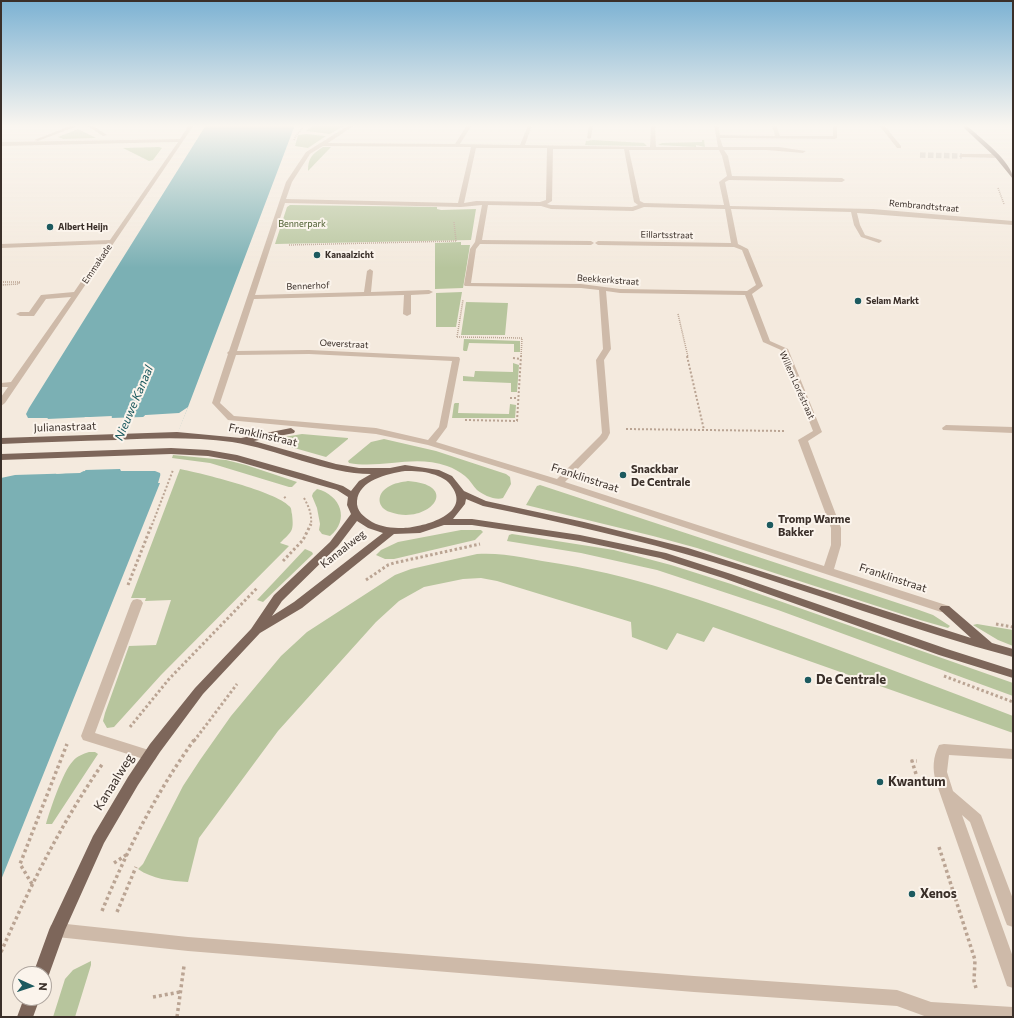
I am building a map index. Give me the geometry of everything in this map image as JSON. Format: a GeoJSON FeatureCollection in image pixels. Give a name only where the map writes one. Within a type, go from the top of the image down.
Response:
{"type":"FeatureCollection","features":[{"type":"Feature","properties":{"kind":"main road"},"geometry":{"type":"LineString","coordinates":[[238,441],[291,431]]}},
{"type":"Feature","properties":{"kind":"main road","name":"Franklinstraat"},"geometry":{"type":"LineString","coordinates":[[177,435],[203,436],[264,446],[337,467],[361,471],[390,471]]}},
{"type":"Feature","properties":{"kind":"main road","name":"Julianastraat"},"geometry":{"type":"LineString","coordinates":[[1,441],[177,435]]}},
{"type":"Feature","properties":{"kind":"main road"},"geometry":{"type":"LineString","coordinates":[[1,457],[171,451],[208,453],[237,458],[340,488],[353,496]]}},
{"type":"Feature","properties":{"kind":"main road"},"geometry":{"type":"LineString","coordinates":[[413,469],[435,472],[447,477],[456,484],[461,493],[460,504],[454,514],[442,522],[427,528],[410,531],[392,531],[377,528],[365,522],[356,515],[352,506],[353,496],[360,486],[373,477],[390,471],[413,469]]}},
{"type":"Feature","properties":{"kind":"main road"},"geometry":{"type":"LineString","coordinates":[[461,493],[483,503],[633,536],[689,552],[1013,654]]}},
{"type":"Feature","properties":{"kind":"main road","name":"Kanaalweg"},"geometry":{"type":"LineString","coordinates":[[44,966],[57,930],[98,840],[133,781],[150,756],[199,691],[255,632],[278,598],[334,544],[356,515]]}},
{"type":"Feature","properties":{"kind":"main road"},"geometry":{"type":"LineString","coordinates":[[442,522],[472,522],[580,538],[662,555],[727,576],[943,652],[1013,674]]}},
{"type":"Feature","properties":{"kind":"main road","name":"Kanaalweg"},"geometry":{"type":"LineString","coordinates":[[255,632],[298,605],[392,531]]}},
{"type":"Feature","properties":{"kind":"main road"},"geometry":{"type":"LineString","coordinates":[[945,609],[990,648]]}},
{"type":"Feature","properties":{"kind":"main road"},"geometry":{"type":"LineString","coordinates":[[25,1017],[29,1006]]}},
{"type":"Feature","properties":{"kind":"street","name":"Emmakade"},"geometry":{"type":"LineString","coordinates":[[1,403],[160,173]]}},
{"type":"Feature","properties":{"kind":"street"},"geometry":{"type":"LineString","coordinates":[[231,353],[282,201],[289,182],[295,173]]}},
{"type":"Feature","properties":{"kind":"street"},"geometry":{"type":"LineString","coordinates":[[461,205],[468,173]]}},
{"type":"Feature","properties":{"kind":"street"},"geometry":{"type":"LineString","coordinates":[[541,204],[549,200],[550,173]]}},
{"type":"Feature","properties":{"kind":"street"},"geometry":{"type":"LineString","coordinates":[[631,173],[636,202],[643,205]]}},
{"type":"Feature","properties":{"kind":"street"},"geometry":{"type":"LineString","coordinates":[[728,178],[730,176],[729,173]]}},
{"type":"Feature","properties":{"kind":"street"},"geometry":{"type":"LineString","coordinates":[[748,293],[760,286],[745,249],[736,245],[722,182],[728,178],[842,180]]}},
{"type":"Feature","properties":{"kind":"street","name":"Rembrandtstraat"},"geometry":{"type":"LineString","coordinates":[[282,201],[461,205],[485,203],[541,204],[551,207],[633,209],[643,205],[750,209],[853,210],[1013,223]]}},
{"type":"Feature","properties":{"kind":"street"},"geometry":{"type":"LineString","coordinates":[[467,285],[473,249],[478,242],[485,203]]}},
{"type":"Feature","properties":{"kind":"street"},"geometry":{"type":"LineString","coordinates":[[853,210],[857,225],[863,236],[879,241]]}},
{"type":"Feature","properties":{"kind":"street"},"geometry":{"type":"LineString","coordinates":[[1,246],[112,242]]}},
{"type":"Feature","properties":{"kind":"street","name":"Eillartsstraat"},"geometry":{"type":"LineString","coordinates":[[478,242],[736,245]]}},
{"type":"Feature","properties":{"kind":"street"},"geometry":{"type":"LineString","coordinates":[[367,294],[370,270]]}},
{"type":"Feature","properties":{"kind":"street","name":"Beekkerkstraat"},"geometry":{"type":"LineString","coordinates":[[467,285],[581,286],[620,291],[748,293]]}},
{"type":"Feature","properties":{"kind":"street"},"geometry":{"type":"LineString","coordinates":[[559,483],[604,437],[606,433],[600,360],[607,349],[602,289]]}},
{"type":"Feature","properties":{"kind":"street"},"geometry":{"type":"LineString","coordinates":[[407,314],[408,292]]}},
{"type":"Feature","properties":{"kind":"street","name":"Bennerhof"},"geometry":{"type":"LineString","coordinates":[[250,297],[429,292]]}},
{"type":"Feature","properties":{"kind":"street","name":"Willem Loréstraat"},"geometry":{"type":"LineString","coordinates":[[748,293],[767,342],[784,349],[818,432],[803,440],[836,528],[836,545],[828,571]]}},
{"type":"Feature","properties":{"kind":"street"},"geometry":{"type":"LineString","coordinates":[[20,314],[31,314],[44,297],[76,294]]}},
{"type":"Feature","properties":{"kind":"street","name":"Oeverstraat"},"geometry":{"type":"LineString","coordinates":[[231,353],[309,352],[456,359]]}},
{"type":"Feature","properties":{"kind":"street","name":"Franklinstraat"},"geometry":{"type":"LineString","coordinates":[[231,353],[216,403],[231,418],[376,431],[430,443],[559,483],[945,609]]}},
{"type":"Feature","properties":{"kind":"street"},"geometry":{"type":"LineString","coordinates":[[430,443],[443,427],[456,359]]}},
{"type":"Feature","properties":{"kind":"street"},"geometry":{"type":"LineString","coordinates":[[1,385],[14,384]]}},
{"type":"Feature","properties":{"kind":"street"},"geometry":{"type":"LineString","coordinates":[[291,431],[322,426]]}},
{"type":"Feature","properties":{"kind":"street"},"geometry":{"type":"LineString","coordinates":[[946,428],[1013,430]]}},
{"type":"Feature","properties":{"kind":"street"},"geometry":{"type":"LineString","coordinates":[[137,603],[88,736],[150,756]]}},
{"type":"Feature","properties":{"kind":"street"},"geometry":{"type":"LineString","coordinates":[[1013,754],[944,749],[939,762],[940,774],[1013,980]]}},
{"type":"Feature","properties":{"kind":"street"},"geometry":{"type":"LineString","coordinates":[[947,794],[976,819],[1013,920]]}},
{"type":"Feature","properties":{"kind":"street"},"geometry":{"type":"LineString","coordinates":[[57,930],[188,944],[694,984],[897,998],[931,1010],[1013,1015]]}},
{"type":"Feature","properties":{"kind":"path"},"geometry":{"type":"LineString","coordinates":[[284,245],[456,241],[454,218]]}},
{"type":"Feature","properties":{"kind":"path"},"geometry":{"type":"LineString","coordinates":[[1,284],[20,282],[18,285]]}},
{"type":"Feature","properties":{"kind":"path"},"geometry":{"type":"LineString","coordinates":[[456,359],[458,346],[457,337],[467,285]]}},
{"type":"Feature","properties":{"kind":"path"},"geometry":{"type":"LineString","coordinates":[[678,314],[704,430]]}},
{"type":"Feature","properties":{"kind":"path"},"geometry":{"type":"LineString","coordinates":[[445,419],[517,421],[522,338],[457,337]]}},
{"type":"Feature","properties":{"kind":"path"},"geometry":{"type":"LineString","coordinates":[[513,358],[521,358]]}},
{"type":"Feature","properties":{"kind":"path"},"geometry":{"type":"LineString","coordinates":[[510,398],[518,398]]}},
{"type":"Feature","properties":{"kind":"path"},"geometry":{"type":"LineString","coordinates":[[622,428],[789,431]]}},
{"type":"Feature","properties":{"kind":"path"},"geometry":{"type":"LineString","coordinates":[[278,567],[308,535],[312,525],[308,503],[303,497]]}},
{"type":"Feature","properties":{"kind":"path"},"geometry":{"type":"LineString","coordinates":[[361,583],[388,565],[482,543]]}},
{"type":"Feature","properties":{"kind":"path"},"geometry":{"type":"LineString","coordinates":[[1,952],[17,914],[50,845],[86,787],[116,745],[169,679],[262,584]]}},
{"type":"Feature","properties":{"kind":"path"},"geometry":{"type":"LineString","coordinates":[[939,674],[1013,702]]}},
{"type":"Feature","properties":{"kind":"path"},"geometry":{"type":"LineString","coordinates":[[93,934],[127,854],[166,781],[202,728],[242,678]]}},
{"type":"Feature","properties":{"kind":"path"},"geometry":{"type":"LineString","coordinates":[[177,1017],[188,944]]}},
{"type":"Feature","properties":{"kind":"path"},"geometry":{"type":"LineString","coordinates":[[153,997],[180,992]]}},
{"type":"Feature","properties":{"kind":"green space","name":"Bennerpark"},"geometry":{"type":"Polygon","coordinates":[[[290,205],[437,207],[437,209],[441,210],[476,209],[471,240],[275,244],[287,207],[290,205]]]}},
{"type":"Feature","properties":{"kind":"green space"},"geometry":{"type":"Polygon","coordinates":[[[461,242],[461,245],[470,245],[463,288],[435,289],[435,243],[461,242]]]}},
{"type":"Feature","properties":{"kind":"green space"},"geometry":{"type":"Polygon","coordinates":[[[462,292],[456,327],[436,327],[436,293],[462,292]]]}},
{"type":"Feature","properties":{"kind":"green space"},"geometry":{"type":"Polygon","coordinates":[[[466,302],[508,303],[505,335],[461,335],[466,302]]]}},
{"type":"Feature","properties":{"kind":"green space"},"geometry":{"type":"Polygon","coordinates":[[[464,339],[520,341],[520,352],[514,352],[514,344],[469,343],[467,351],[464,351],[464,339]]]}},
{"type":"Feature","properties":{"kind":"green space"},"geometry":{"type":"Polygon","coordinates":[[[513,363],[519,365],[517,392],[511,392],[511,383],[463,381],[463,376],[474,377],[475,371],[513,372],[513,363]]]}},
{"type":"Feature","properties":{"kind":"green space"},"geometry":{"type":"Polygon","coordinates":[[[455,403],[459,403],[458,413],[509,414],[510,404],[516,405],[515,418],[452,418],[455,403]]]}},
{"type":"Feature","properties":{"kind":"green space"},"geometry":{"type":"Polygon","coordinates":[[[302,434],[348,439],[326,457],[266,440],[302,434]]]}},
{"type":"Feature","properties":{"kind":"green space"},"geometry":{"type":"Polygon","coordinates":[[[384,439],[436,451],[506,474],[510,477],[511,484],[503,498],[497,499],[486,496],[480,492],[467,478],[456,470],[435,463],[410,461],[374,464],[349,463],[348,461],[371,442],[384,439]]]}},
{"type":"Feature","properties":{"kind":"green space"},"geometry":{"type":"Polygon","coordinates":[[[173,455],[226,460],[297,482],[292,487],[289,487],[210,463],[172,458],[173,455]]]}},
{"type":"Feature","properties":{"kind":"green space"},"geometry":{"type":"Polygon","coordinates":[[[180,469],[204,474],[255,489],[282,501],[291,508],[293,524],[290,533],[280,543],[289,546],[161,675],[114,727],[107,728],[103,721],[105,713],[129,646],[156,645],[171,600],[145,601],[146,598],[131,598],[180,469]]]}},
{"type":"Feature","properties":{"kind":"green space"},"geometry":{"type":"Polygon","coordinates":[[[408,481],[425,484],[434,490],[436,496],[434,503],[427,509],[417,514],[404,515],[386,510],[380,504],[381,493],[388,487],[408,481]]]}},
{"type":"Feature","properties":{"kind":"green space"},"geometry":{"type":"Polygon","coordinates":[[[540,485],[919,610],[933,615],[950,626],[948,628],[920,620],[697,548],[526,505],[537,486],[540,485]]]}},
{"type":"Feature","properties":{"kind":"green space"},"geometry":{"type":"Polygon","coordinates":[[[317,489],[332,497],[337,502],[340,509],[340,523],[330,536],[322,534],[319,530],[320,524],[317,508],[312,496],[317,489]]]}},
{"type":"Feature","properties":{"kind":"green space"},"geometry":{"type":"Polygon","coordinates":[[[461,530],[481,530],[483,532],[475,540],[394,559],[385,559],[376,555],[381,550],[398,542],[461,530]]]}},
{"type":"Feature","properties":{"kind":"green space"},"geometry":{"type":"Polygon","coordinates":[[[512,534],[614,550],[671,565],[731,584],[1013,683],[1013,696],[778,610],[657,570],[581,553],[507,541],[509,535],[512,534]]]}},
{"type":"Feature","properties":{"kind":"green space"},"geometry":{"type":"Polygon","coordinates":[[[305,549],[313,554],[263,602],[257,600],[305,549]]]}},
{"type":"Feature","properties":{"kind":"green space"},"geometry":{"type":"Polygon","coordinates":[[[477,554],[508,555],[592,570],[653,585],[712,604],[1013,716],[1013,733],[713,627],[704,642],[677,633],[667,650],[632,637],[631,622],[497,581],[481,578],[463,579],[424,587],[399,601],[376,622],[278,731],[199,838],[188,882],[155,877],[138,869],[143,864],[183,786],[200,760],[231,716],[281,656],[307,632],[395,575],[411,569],[477,554]]]}},
{"type":"Feature","properties":{"kind":"green space"},"geometry":{"type":"Polygon","coordinates":[[[977,624],[1013,630],[1013,646],[998,640],[973,625],[977,624]]]}},
{"type":"Feature","properties":{"kind":"green space"},"geometry":{"type":"Polygon","coordinates":[[[89,752],[95,752],[98,754],[52,824],[46,824],[57,791],[69,766],[76,758],[89,752]]]}},
{"type":"Feature","properties":{"kind":"green space"},"geometry":{"type":"Polygon","coordinates":[[[91,961],[75,1017],[53,1017],[65,979],[73,970],[91,961]]]}},
{"type":"Feature","properties":{"kind":"water","name":"Nieuwe Kanaal"},"geometry":{"type":"Polygon","coordinates":[[[176,173],[277,173],[188,407],[161,473],[158,483],[160,483],[1,880],[1,478],[15,475],[48,418],[28,418],[26,414],[176,173]],[[145,415],[121,471],[130,471],[153,415],[145,415]],[[85,417],[56,474],[85,471],[112,417],[85,417]]]}},
{"type":"Feature","properties":{"kind":"pier"},"geometry":{"type":"Polygon","coordinates":[[[188,407],[161,476],[160,473],[155,471],[121,471],[120,469],[85,470],[80,473],[14,475],[47,419],[112,416],[111,418],[143,417],[146,415],[179,413],[188,407]],[[146,417],[123,469],[128,469],[150,417],[146,417]],[[109,418],[86,419],[59,472],[83,470],[109,418]]]}},
{"type":"Feature","properties":{"kind":"place","name":"Albert Heijn"},"geometry":{"type":"Point","coordinates":[50,227]}},
{"type":"Feature","properties":{"kind":"place","name":"Kanaalzicht"},"geometry":{"type":"Point","coordinates":[317,255]}},
{"type":"Feature","properties":{"kind":"place","name":"Selam Markt"},"geometry":{"type":"Point","coordinates":[858,301]}},
{"type":"Feature","properties":{"kind":"place","name":"Snackbar De Centrale"},"geometry":{"type":"Point","coordinates":[623,475]}},
{"type":"Feature","properties":{"kind":"place","name":"Tromp Warme Bakker"},"geometry":{"type":"Point","coordinates":[770,525]}},
{"type":"Feature","properties":{"kind":"place","name":"De Centrale"},"geometry":{"type":"Point","coordinates":[808,680]}},
{"type":"Feature","properties":{"kind":"place","name":"Kwantum"},"geometry":{"type":"Point","coordinates":[880,782]}},
{"type":"Feature","properties":{"kind":"place","name":"Xenos"},"geometry":{"type":"Point","coordinates":[912,894]}}]}
